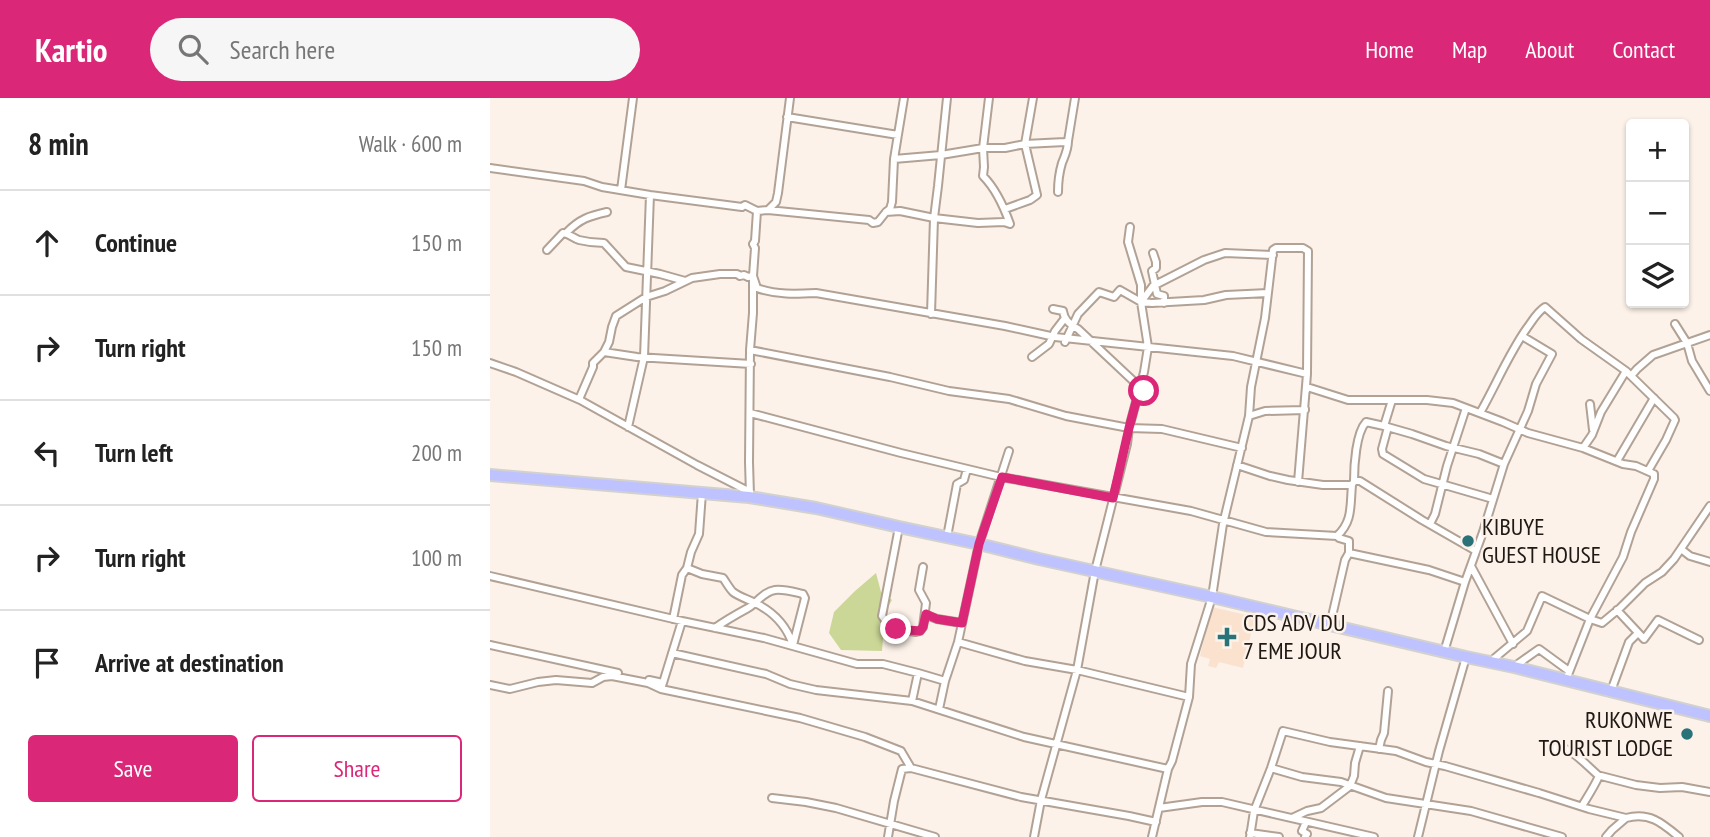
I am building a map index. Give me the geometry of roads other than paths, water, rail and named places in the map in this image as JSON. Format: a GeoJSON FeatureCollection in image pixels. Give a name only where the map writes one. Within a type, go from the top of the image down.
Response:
{"type":"FeatureCollection","features":[{"type":"Feature","properties":{"kind":"highway"},"geometry":{"type":"LineString","coordinates":[[490,475],[750,495],[816,508],[1466,657],[1568,675],[1611,691],[1710,716]]}},
{"type":"Feature","properties":{"kind":"street"},"geometry":{"type":"LineString","coordinates":[[621,190],[633,98]]}},
{"type":"Feature","properties":{"kind":"street"},"geometry":{"type":"LineString","coordinates":[[768,210],[776,202],[779,193],[790,98]]}},
{"type":"Feature","properties":{"kind":"street"},"geometry":{"type":"LineString","coordinates":[[490,168],[584,181],[602,187],[650,195],[742,207],[745,205],[757,211],[869,220],[873,223],[878,222],[890,209],[892,202],[894,159],[904,98]]}},
{"type":"Feature","properties":{"kind":"street"},"geometry":{"type":"LineString","coordinates":[[930,314],[934,218],[947,98]]}},
{"type":"Feature","properties":{"kind":"street"},"geometry":{"type":"LineString","coordinates":[[886,212],[900,211],[934,218],[1010,224],[1005,209],[983,176],[983,148],[989,98]]}},
{"type":"Feature","properties":{"kind":"street"},"geometry":{"type":"LineString","coordinates":[[1005,209],[1037,195],[1025,144],[1033,98]]}},
{"type":"Feature","properties":{"kind":"street"},"geometry":{"type":"LineString","coordinates":[[1058,192],[1058,179],[1068,150],[1075,98]]}},
{"type":"Feature","properties":{"kind":"street"},"geometry":{"type":"LineString","coordinates":[[787,117],[898,135]]}},
{"type":"Feature","properties":{"kind":"street"},"geometry":{"type":"LineString","coordinates":[[894,159],[1068,141]]}},
{"type":"Feature","properties":{"kind":"street"},"geometry":{"type":"LineString","coordinates":[[628,426],[644,357],[650,195]]}},
{"type":"Feature","properties":{"kind":"street"},"geometry":{"type":"LineString","coordinates":[[750,495],[750,350],[753,244],[757,211]]}},
{"type":"Feature","properties":{"kind":"street"},"geometry":{"type":"LineString","coordinates":[[547,250],[576,223],[588,216],[607,212]]}},
{"type":"Feature","properties":{"kind":"street"},"geometry":{"type":"LineString","coordinates":[[1034,837],[1041,800],[1077,670],[1096,571],[1129,428],[1142,389],[1147,347],[1141,285],[1128,242],[1130,227]]}},
{"type":"Feature","properties":{"kind":"street"},"geometry":{"type":"LineString","coordinates":[[567,232],[580,240],[604,243],[626,267],[685,281]]}},
{"type":"Feature","properties":{"kind":"street"},"geometry":{"type":"LineString","coordinates":[[1152,837],[1189,697],[1191,664],[1212,597],[1224,519],[1249,416],[1251,387],[1265,318],[1273,250],[1276,248],[1303,248],[1308,251],[1307,387],[1304,410]]}},
{"type":"Feature","properties":{"kind":"street"},"geometry":{"type":"LineString","coordinates":[[1153,253],[1156,261],[1156,268],[1152,271],[1154,286],[1157,294],[1164,296],[1164,303]]}},
{"type":"Feature","properties":{"kind":"street"},"geometry":{"type":"LineString","coordinates":[[1141,302],[1154,286],[1204,260],[1225,253],[1273,255]]}},
{"type":"Feature","properties":{"kind":"street"},"geometry":{"type":"LineString","coordinates":[[580,400],[593,363],[604,352],[610,339],[616,316],[646,297],[692,278],[720,274],[752,276]]}},
{"type":"Feature","properties":{"kind":"street"},"geometry":{"type":"LineString","coordinates":[[752,276],[757,288],[765,291],[794,295],[816,293],[1005,326],[1066,341],[1233,356],[1307,373]]}},
{"type":"Feature","properties":{"kind":"street"},"geometry":{"type":"LineString","coordinates":[[1066,341],[1078,314],[1099,292],[1114,297],[1120,290],[1141,302],[1164,303],[1268,293]]}},
{"type":"Feature","properties":{"kind":"street"},"geometry":{"type":"LineString","coordinates":[[1480,413],[1499,373],[1538,312],[1545,307],[1581,339],[1629,374],[1675,420],[1648,471]]}},
{"type":"Feature","properties":{"kind":"street"},"geometry":{"type":"LineString","coordinates":[[1053,309],[1063,311],[1072,326],[1142,389]]}},
{"type":"Feature","properties":{"kind":"street"},"geometry":{"type":"LineString","coordinates":[[1032,357],[1049,344],[1065,318]]}},
{"type":"Feature","properties":{"kind":"street"},"geometry":{"type":"LineString","coordinates":[[1675,324],[1710,391]]}},
{"type":"Feature","properties":{"kind":"street"},"geometry":{"type":"LineString","coordinates":[[1583,448],[1594,432],[1601,412],[1629,374],[1653,355],[1710,335]]}},
{"type":"Feature","properties":{"kind":"street"},"geometry":{"type":"LineString","coordinates":[[1444,652],[1504,464],[1528,411],[1536,384],[1552,354],[1522,336]]}},
{"type":"Feature","properties":{"kind":"street"},"geometry":{"type":"LineString","coordinates":[[750,350],[949,391],[1009,399],[1066,416],[1129,428],[1162,429],[1242,448]]}},
{"type":"Feature","properties":{"kind":"street"},"geometry":{"type":"LineString","coordinates":[[604,352],[751,364]]}},
{"type":"Feature","properties":{"kind":"street"},"geometry":{"type":"LineString","coordinates":[[490,363],[580,400],[750,495]]}},
{"type":"Feature","properties":{"kind":"street"},"geometry":{"type":"LineString","coordinates":[[1298,482],[1307,373]]}},
{"type":"Feature","properties":{"kind":"street"},"geometry":{"type":"LineString","coordinates":[[1307,387],[1348,400],[1440,401],[1654,474],[1623,557],[1590,619],[1568,675],[1539,649],[1514,667]]}},
{"type":"Feature","properties":{"kind":"street"},"geometry":{"type":"LineString","coordinates":[[1618,461],[1654,398]]}},
{"type":"Feature","properties":{"kind":"street"},"geometry":{"type":"LineString","coordinates":[[1392,400],[1383,454],[1424,479],[1493,499]]}},
{"type":"Feature","properties":{"kind":"street"},"geometry":{"type":"LineString","coordinates":[[1590,404],[1594,432]]}},
{"type":"Feature","properties":{"kind":"street"},"geometry":{"type":"LineString","coordinates":[[1430,524],[1466,408]]}},
{"type":"Feature","properties":{"kind":"street"},"geometry":{"type":"LineString","coordinates":[[1249,416],[1265,411],[1304,410]]}},
{"type":"Feature","properties":{"kind":"street"},"geometry":{"type":"LineString","coordinates":[[750,413],[1002,477],[1191,511],[1266,532],[1337,536],[1349,541]]}},
{"type":"Feature","properties":{"kind":"street"},"geometry":{"type":"LineString","coordinates":[[1330,625],[1349,553],[1347,525],[1358,441],[1363,424],[1367,422],[1386,427],[1504,464]]}},
{"type":"Feature","properties":{"kind":"street"},"geometry":{"type":"LineString","coordinates":[[939,709],[958,642],[979,544],[1009,451]]}},
{"type":"Feature","properties":{"kind":"street"},"geometry":{"type":"LineString","coordinates":[[1237,465],[1269,477],[1298,482],[1323,485],[1363,482],[1476,551]]}},
{"type":"Feature","properties":{"kind":"street"},"geometry":{"type":"LineString","coordinates":[[947,537],[957,484],[964,480],[967,468]]}},
{"type":"Feature","properties":{"kind":"street"},"geometry":{"type":"LineString","coordinates":[[673,619],[682,575],[699,534],[702,493]]}},
{"type":"Feature","properties":{"kind":"street"},"geometry":{"type":"LineString","coordinates":[[1490,662],[1527,631],[1542,596],[1602,622],[1645,583],[1660,575],[1710,506]]}},
{"type":"Feature","properties":{"kind":"street"},"geometry":{"type":"LineString","coordinates":[[1337,536],[1347,525]]}},
{"type":"Feature","properties":{"kind":"street"},"geometry":{"type":"LineString","coordinates":[[899,527],[883,616],[883,619],[896,629],[916,632],[923,627],[926,603],[919,590],[922,567]]}},
{"type":"Feature","properties":{"kind":"street"},"geometry":{"type":"LineString","coordinates":[[1681,549],[1690,556],[1710,562]]}},
{"type":"Feature","properties":{"kind":"street"},"geometry":{"type":"LineString","coordinates":[[1349,553],[1429,570],[1465,582]]}},
{"type":"Feature","properties":{"kind":"street"},"geometry":{"type":"LineString","coordinates":[[1471,566],[1513,644]]}},
{"type":"Feature","properties":{"kind":"street"},"geometry":{"type":"LineString","coordinates":[[687,568],[723,578],[732,591],[775,614],[787,630],[793,645]]}},
{"type":"Feature","properties":{"kind":"street"},"geometry":{"type":"LineString","coordinates":[[490,576],[793,645],[857,664],[883,664],[945,681]]}},
{"type":"Feature","properties":{"kind":"street"},"geometry":{"type":"LineString","coordinates":[[715,628],[762,595],[777,590],[803,594],[805,598],[793,645]]}},
{"type":"Feature","properties":{"kind":"street"},"geometry":{"type":"LineString","coordinates":[[1617,610],[1644,639],[1658,620],[1699,640]]}},
{"type":"Feature","properties":{"kind":"street"},"geometry":{"type":"LineString","coordinates":[[926,614],[937,619],[962,623]]}},
{"type":"Feature","properties":{"kind":"street"},"geometry":{"type":"LineString","coordinates":[[662,686],[682,621]]}},
{"type":"Feature","properties":{"kind":"street"},"geometry":{"type":"LineString","coordinates":[[1611,691],[1629,642],[1638,633]]}},
{"type":"Feature","properties":{"kind":"street"},"geometry":{"type":"LineString","coordinates":[[958,642],[1025,661],[1077,670],[1189,697]]}},
{"type":"Feature","properties":{"kind":"street"},"geometry":{"type":"LineString","coordinates":[[490,645],[800,718],[865,737],[901,751],[911,768]]}},
{"type":"Feature","properties":{"kind":"street"},"geometry":{"type":"LineString","coordinates":[[672,653],[766,674],[790,684],[816,690],[912,701],[1024,737],[1168,769]]}},
{"type":"Feature","properties":{"kind":"street"},"geometry":{"type":"LineString","coordinates":[[1418,837],[1466,657]]}},
{"type":"Feature","properties":{"kind":"street"},"geometry":{"type":"LineString","coordinates":[[912,701],[918,673]]}},
{"type":"Feature","properties":{"kind":"street"},"geometry":{"type":"LineString","coordinates":[[490,685],[510,689],[556,680],[592,683],[612,676],[662,686]]}},
{"type":"Feature","properties":{"kind":"street"},"geometry":{"type":"LineString","coordinates":[[1379,749],[1384,733],[1388,691]]}},
{"type":"Feature","properties":{"kind":"street"},"geometry":{"type":"LineString","coordinates":[[1279,837],[1250,835],[1254,811],[1283,731],[1330,742],[1396,751],[1626,818],[1652,817],[1679,837]]}},
{"type":"Feature","properties":{"kind":"street"},"geometry":{"type":"LineString","coordinates":[[1292,818],[1321,808],[1350,786],[1360,746]]}},
{"type":"Feature","properties":{"kind":"street"},"geometry":{"type":"LineString","coordinates":[[1555,750],[1557,746],[1561,746],[1599,776],[1636,785],[1682,787],[1710,792]]}},
{"type":"Feature","properties":{"kind":"street"},"geometry":{"type":"LineString","coordinates":[[888,837],[902,769],[911,768],[1021,797],[1156,822]]}},
{"type":"Feature","properties":{"kind":"street"},"geometry":{"type":"LineString","coordinates":[[1271,768],[1302,777],[1341,782],[1386,798],[1471,811],[1562,837]]}},
{"type":"Feature","properties":{"kind":"street"},"geometry":{"type":"LineString","coordinates":[[1582,806],[1599,776]]}},
{"type":"Feature","properties":{"kind":"street"},"geometry":{"type":"LineString","coordinates":[[772,798],[836,808],[934,837]]}},
{"type":"Feature","properties":{"kind":"street"},"geometry":{"type":"LineString","coordinates":[[1159,808],[1222,802],[1330,827],[1352,835],[1374,837]]}},
{"type":"Feature","properties":{"kind":"street"},"geometry":{"type":"LineString","coordinates":[[1606,837],[1626,818]]}},
{"type":"Feature","properties":{"kind":"street"},"geometry":{"type":"LineString","coordinates":[[1305,837],[1307,834],[1302,831],[1306,822]]}},
{"type":"Feature","properties":{"kind":"street"},"geometry":{"type":"LineString","coordinates":[[1329,837],[1330,827]]}},
{"type":"Feature","properties":{"kind":"place","name":"KIBUYE GUEST HOUSE"},"geometry":{"type":"Point","coordinates":[1468,541]}},
{"type":"Feature","properties":{"kind":"place","name":"CDS ADV DU 7 EME JOUR"},"geometry":{"type":"Point","coordinates":[1227,637]}},
{"type":"Feature","properties":{"kind":"place","name":"RUKONWE TOURIST LODGE"},"geometry":{"type":"Point","coordinates":[1687,734]}}]}
